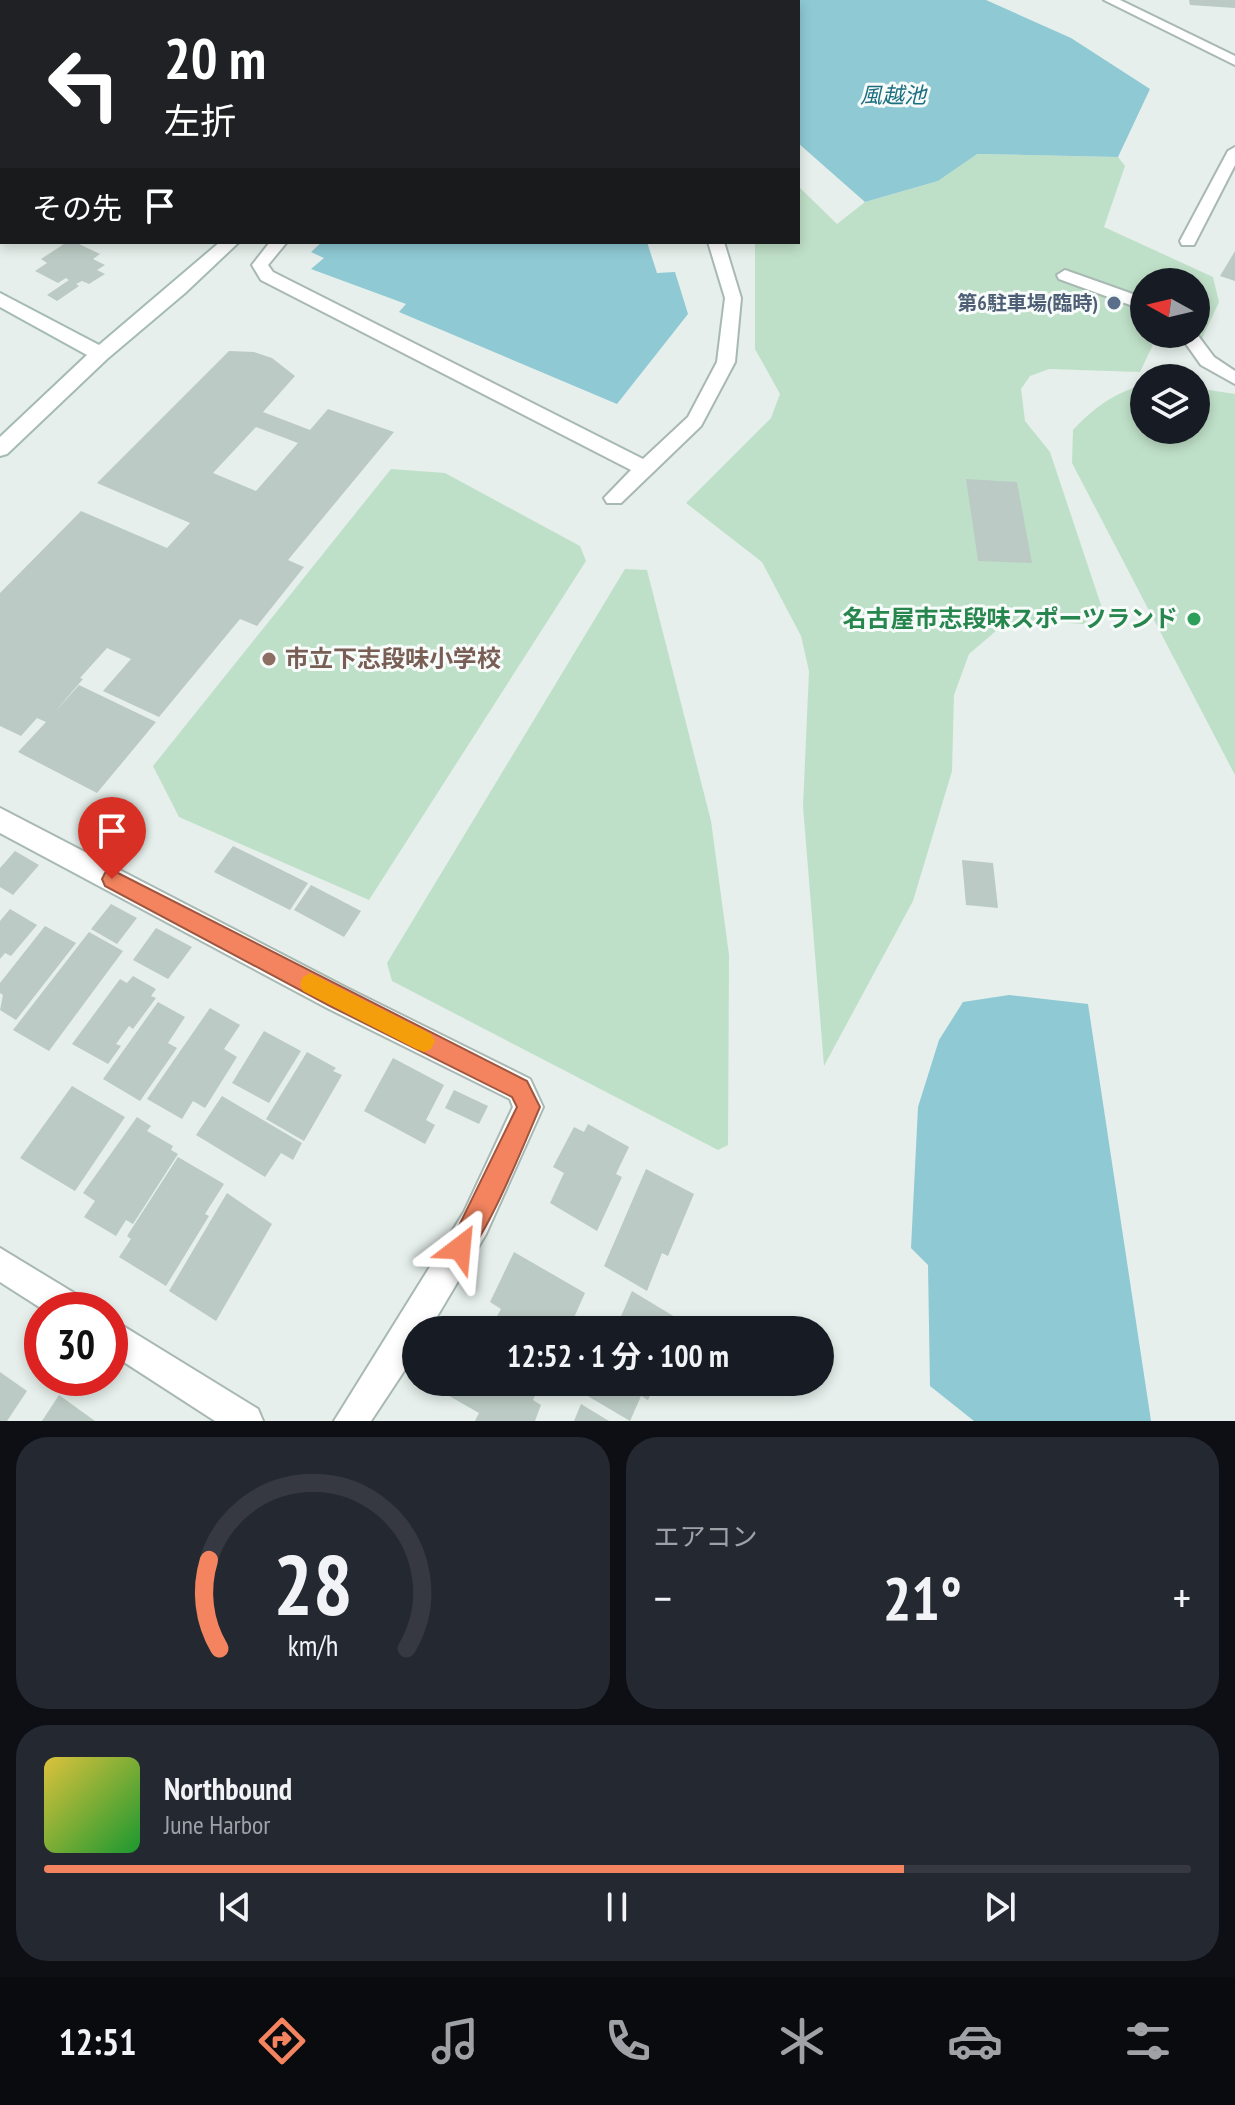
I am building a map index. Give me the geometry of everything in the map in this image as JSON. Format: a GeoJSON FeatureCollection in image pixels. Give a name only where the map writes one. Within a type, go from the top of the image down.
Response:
{"type":"FeatureCollection","features":[{"type":"Feature","properties":{"kind":"street"},"geometry":{"type":"LineString","coordinates":[[0,449],[100,354],[228,244]]}},
{"type":"Feature","properties":{"kind":"street"},"geometry":{"type":"LineString","coordinates":[[0,299],[100,354]]}},
{"type":"Feature","properties":{"kind":"street"},"geometry":{"type":"LineString","coordinates":[[0,820],[337,998],[520,1089],[528,1107],[475,1223],[399,1350],[351,1421]]}},
{"type":"Feature","properties":{"kind":"street"},"geometry":{"type":"LineString","coordinates":[[0,1264],[44,1292]]}},
{"type":"Feature","properties":{"kind":"street"},"geometry":{"type":"LineString","coordinates":[[128,1346],[246,1421]]}},
{"type":"Feature","properties":{"kind":"lane"},"geometry":{"type":"LineString","coordinates":[[1110,0],[1235,61]]}},
{"type":"Feature","properties":{"kind":"lane"},"geometry":{"type":"LineString","coordinates":[[1188,241],[1235,151]]}},
{"type":"Feature","properties":{"kind":"lane"},"geometry":{"type":"LineString","coordinates":[[277,244],[260,265],[267,276],[645,469]]}},
{"type":"Feature","properties":{"kind":"lane"},"geometry":{"type":"LineString","coordinates":[[614,498],[695,421],[726,362],[733,298],[717,244]]}},
{"type":"Feature","properties":{"kind":"lane"},"geometry":{"type":"LineString","coordinates":[[1065,275],[1130,299]]}},
{"type":"Feature","properties":{"kind":"lane"},"geometry":{"type":"LineString","coordinates":[[1195,348],[1216,370],[1235,378]]}},
{"type":"Feature","properties":{"kind":"green space"},"geometry":{"type":"Polygon","coordinates":[[[976,154],[1118,157],[1125,166],[1104,227],[1193,268],[1130,268],[1130,348],[1151,348],[1144,364],[1130,364],[1130,372],[1049,369],[1030,376],[1021,389],[1025,421],[1050,452],[1103,611],[1083,624],[1027,620],[1003,625],[969,654],[954,695],[952,771],[913,901],[824,1066],[803,806],[809,671],[801,636],[762,562],[686,503],[771,418],[780,394],[755,349],[755,244],[800,244],[800,188],[837,224],[865,202],[938,181],[976,154]]]}},
{"type":"Feature","properties":{"kind":"green space"},"geometry":{"type":"Polygon","coordinates":[[[1210,276],[1213,277],[1219,302],[1210,321],[1210,276]]]}},
{"type":"Feature","properties":{"kind":"green space","name":"名古屋市志段味スポーツランド"},"geometry":{"type":"Polygon","coordinates":[[[1130,390],[1130,444],[1210,444],[1210,390],[1235,394],[1235,775],[1072,463],[1073,430],[1105,402],[1130,390]]]}},
{"type":"Feature","properties":{"kind":"green space"},"geometry":{"type":"Polygon","coordinates":[[[391,469],[445,473],[580,546],[586,561],[369,900],[179,817],[153,766],[391,469]]]}},
{"type":"Feature","properties":{"kind":"green space"},"geometry":{"type":"Polygon","coordinates":[[[625,569],[647,570],[711,821],[729,955],[728,1145],[718,1150],[392,981],[387,963],[625,569]]]}},
{"type":"Feature","properties":{"kind":"water","name":"風越池"},"geometry":{"type":"Polygon","coordinates":[[[800,0],[986,0],[1071,38],[1150,89],[1118,157],[977,154],[938,181],[865,202],[800,145],[800,0]]]}},
{"type":"Feature","properties":{"kind":"water"},"geometry":{"type":"Polygon","coordinates":[[[320,244],[648,244],[657,273],[675,272],[688,314],[617,404],[399,312],[406,304],[311,269],[324,258],[311,252],[320,244]]]}},
{"type":"Feature","properties":{"kind":"water"},"geometry":{"type":"Polygon","coordinates":[[[1009,995],[1088,1004],[1151,1421],[974,1421],[930,1386],[928,1265],[911,1248],[918,1107],[939,1040],[963,1002],[1009,995]]]}},
{"type":"Feature","properties":{"kind":"building"},"geometry":{"type":"Polygon","coordinates":[[[1189,0],[1235,0],[1235,8],[1190,5],[1189,0]]]}},
{"type":"Feature","properties":{"kind":"building"},"geometry":{"type":"Polygon","coordinates":[[[64,244],[79,244],[100,254],[93,259],[105,265],[97,270],[105,274],[89,284],[82,281],[76,284],[79,286],[57,301],[47,295],[69,280],[66,278],[58,283],[35,271],[47,263],[41,259],[64,244]]]}},
{"type":"Feature","properties":{"kind":"building"},"geometry":{"type":"Polygon","coordinates":[[[1235,251],[1235,281],[1220,276],[1235,251]]]}},
{"type":"Feature","properties":{"kind":"building"},"geometry":{"type":"Polygon","coordinates":[[[229,351],[254,352],[272,358],[295,376],[263,412],[310,430],[328,409],[394,432],[288,560],[304,567],[257,626],[240,619],[159,717],[103,691],[131,659],[107,648],[80,678],[83,679],[53,714],[79,685],[156,722],[97,793],[18,752],[46,722],[37,718],[21,736],[0,726],[0,593],[81,511],[167,548],[190,523],[97,483],[229,351]],[[256,427],[213,473],[256,491],[298,443],[256,427]]]}},
{"type":"Feature","properties":{"kind":"building"},"geometry":{"type":"Polygon","coordinates":[[[966,479],[1017,482],[1032,563],[978,561],[966,479]]]}},
{"type":"Feature","properties":{"kind":"building"},"geometry":{"type":"Polygon","coordinates":[[[233,846],[308,883],[290,910],[214,872],[233,846]]]}},
{"type":"Feature","properties":{"kind":"building"},"geometry":{"type":"Polygon","coordinates":[[[15,851],[39,865],[13,895],[0,887],[0,868],[15,851]]]}},
{"type":"Feature","properties":{"kind":"building"},"geometry":{"type":"Polygon","coordinates":[[[962,860],[993,863],[998,908],[966,905],[962,860]]]}},
{"type":"Feature","properties":{"kind":"building"},"geometry":{"type":"Polygon","coordinates":[[[311,885],[361,911],[344,937],[294,910],[311,885]]]}},
{"type":"Feature","properties":{"kind":"building"},"geometry":{"type":"Polygon","coordinates":[[[111,904],[137,918],[117,944],[91,929],[111,904]]]}},
{"type":"Feature","properties":{"kind":"building"},"geometry":{"type":"Polygon","coordinates":[[[10,909],[37,925],[11,956],[5,953],[0,959],[0,921],[10,909]]]}},
{"type":"Feature","properties":{"kind":"building"},"geometry":{"type":"Polygon","coordinates":[[[45,926],[76,943],[16,1020],[0,1010],[3,995],[0,993],[0,983],[45,926]]]}},
{"type":"Feature","properties":{"kind":"building"},"geometry":{"type":"Polygon","coordinates":[[[156,928],[192,947],[168,979],[133,960],[156,928]]]}},
{"type":"Feature","properties":{"kind":"building"},"geometry":{"type":"Polygon","coordinates":[[[89,932],[123,951],[49,1051],[13,1030],[89,932]]]}},
{"type":"Feature","properties":{"kind":"building"},"geometry":{"type":"Polygon","coordinates":[[[133,976],[156,989],[151,996],[156,998],[133,1029],[129,1026],[116,1044],[121,1046],[108,1064],[72,1044],[120,979],[127,983],[133,976]]]}},
{"type":"Feature","properties":{"kind":"building"},"geometry":{"type":"Polygon","coordinates":[[[158,1002],[185,1017],[168,1043],[177,1048],[140,1101],[103,1079],[158,1002]]]}},
{"type":"Feature","properties":{"kind":"building"},"geometry":{"type":"Polygon","coordinates":[[[210,1008],[240,1025],[224,1049],[237,1057],[205,1108],[193,1101],[182,1119],[147,1099],[210,1008]]]}},
{"type":"Feature","properties":{"kind":"building"},"geometry":{"type":"Polygon","coordinates":[[[264,1031],[301,1051],[269,1103],[232,1083],[264,1031]]]}},
{"type":"Feature","properties":{"kind":"building"},"geometry":{"type":"Polygon","coordinates":[[[307,1052],[336,1068],[333,1071],[342,1075],[304,1141],[266,1119],[307,1052]]]}},
{"type":"Feature","properties":{"kind":"building"},"geometry":{"type":"Polygon","coordinates":[[[393,1058],[444,1085],[426,1120],[435,1125],[425,1144],[364,1111],[393,1058]]]}},
{"type":"Feature","properties":{"kind":"building"},"geometry":{"type":"Polygon","coordinates":[[[72,1086],[125,1117],[75,1191],[20,1158],[72,1086]]]}},
{"type":"Feature","properties":{"kind":"building"},"geometry":{"type":"Polygon","coordinates":[[[454,1090],[488,1106],[479,1124],[445,1108],[454,1090]]]}},
{"type":"Feature","properties":{"kind":"building"},"geometry":{"type":"Polygon","coordinates":[[[222,1096],[302,1143],[293,1160],[281,1153],[265,1177],[196,1135],[222,1096]]]}},
{"type":"Feature","properties":{"kind":"building"},"geometry":{"type":"Polygon","coordinates":[[[137,1117],[151,1126],[147,1131],[173,1146],[171,1150],[178,1154],[133,1224],[126,1220],[116,1236],[84,1217],[95,1201],[83,1193],[137,1117]]]}},
{"type":"Feature","properties":{"kind":"building"},"geometry":{"type":"Polygon","coordinates":[[[588,1124],[629,1147],[616,1174],[622,1177],[597,1231],[550,1203],[564,1173],[553,1167],[574,1127],[584,1132],[588,1124]]]}},
{"type":"Feature","properties":{"kind":"building"},"geometry":{"type":"Polygon","coordinates":[[[178,1157],[224,1184],[205,1214],[209,1216],[166,1286],[119,1257],[131,1239],[127,1236],[178,1157]]]}},
{"type":"Feature","properties":{"kind":"building"},"geometry":{"type":"Polygon","coordinates":[[[646,1169],[694,1194],[668,1256],[662,1253],[647,1291],[604,1266],[646,1169]]]}},
{"type":"Feature","properties":{"kind":"building"},"geometry":{"type":"Polygon","coordinates":[[[227,1193],[272,1224],[216,1321],[169,1291],[227,1193]]]}},
{"type":"Feature","properties":{"kind":"building"},"geometry":{"type":"Polygon","coordinates":[[[514,1252],[585,1293],[575,1316],[497,1316],[501,1309],[490,1302],[514,1252]]]}},
{"type":"Feature","properties":{"kind":"building"},"geometry":{"type":"Polygon","coordinates":[[[632,1291],[673,1316],[621,1316],[632,1291]]]}},
{"type":"Feature","properties":{"kind":"building"},"geometry":{"type":"Polygon","coordinates":[[[0,1372],[24,1389],[24,1396],[7,1421],[0,1421],[0,1372]]]}},
{"type":"Feature","properties":{"kind":"building"},"geometry":{"type":"Polygon","coordinates":[[[60,1396],[95,1421],[42,1421],[60,1396]]]}},
{"type":"Feature","properties":{"kind":"building"},"geometry":{"type":"Polygon","coordinates":[[[449,1396],[535,1396],[533,1400],[541,1405],[535,1421],[475,1421],[479,1413],[449,1396]]]}},
{"type":"Feature","properties":{"kind":"building"},"geometry":{"type":"Polygon","coordinates":[[[588,1396],[641,1396],[630,1421],[588,1396]]]}},
{"type":"Feature","properties":{"kind":"building"},"geometry":{"type":"Polygon","coordinates":[[[581,1404],[609,1421],[574,1421],[581,1404]]]}},
{"type":"Feature","properties":{"kind":"slow traffic"},"geometry":{"type":"LineString","coordinates":[[310,984],[424,1041]]}},
{"type":"Feature","properties":{"kind":"place","name":"第6駐車場(臨時)"},"geometry":{"type":"Point","coordinates":[1114,303]}},
{"type":"Feature","properties":{"kind":"place","name":"名古屋市志段味スポーツランド"},"geometry":{"type":"Point","coordinates":[1194,619]}},
{"type":"Feature","properties":{"kind":"place","name":"市立下志段味小学校"},"geometry":{"type":"Point","coordinates":[269,659]}},
{"type":"Feature","properties":{"kind":"route"},"geometry":{"type":"LineString","coordinates":[[112,879],[337,998],[520,1089],[528,1107],[475,1223],[460,1248]]}}]}
